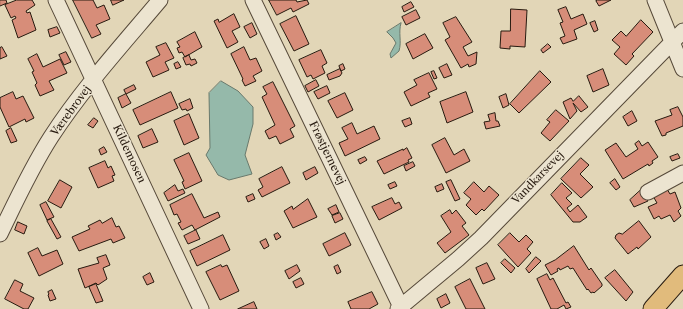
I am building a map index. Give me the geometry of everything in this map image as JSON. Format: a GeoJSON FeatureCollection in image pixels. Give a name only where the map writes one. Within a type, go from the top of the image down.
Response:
{"type":"FeatureCollection","features":[{"type":"Feature","properties":{"kind":"main road"},"geometry":{"type":"LineString","coordinates":[[653,309],[683,275]]}},
{"type":"Feature","properties":{"kind":"street","name":"Kildemosen"},"geometry":{"type":"LineString","coordinates":[[56,0],[201,309]]}},
{"type":"Feature","properties":{"kind":"street","name":"Værebrovej"},"geometry":{"type":"LineString","coordinates":[[0,234],[25,181],[52,136],[94,80],[160,0]]}},
{"type":"Feature","properties":{"kind":"street","name":"Frøstjernevej"},"geometry":{"type":"LineString","coordinates":[[253,0],[399,308]]}},
{"type":"Feature","properties":{"kind":"street"},"geometry":{"type":"LineString","coordinates":[[655,0],[683,69]]}},
{"type":"Feature","properties":{"kind":"street","name":"Vandkarsevej"},"geometry":{"type":"LineString","coordinates":[[399,308],[480,238],[683,31]]}},
{"type":"Feature","properties":{"kind":"street"},"geometry":{"type":"LineString","coordinates":[[648,192],[683,173]]}},
{"type":"Feature","properties":{"kind":"shaded area"},"geometry":{"type":"Polygon","coordinates":[[[401,23],[399,51],[391,58],[390,54],[396,43],[387,32],[401,23]]]}},
{"type":"Feature","properties":{"kind":"shaded area"},"geometry":{"type":"Polygon","coordinates":[[[221,81],[238,91],[253,107],[253,124],[245,155],[252,174],[229,180],[218,175],[206,155],[210,148],[209,93],[221,81]]]}},
{"type":"Feature","properties":{"kind":"building"},"geometry":{"type":"Polygon","coordinates":[[[0,0],[6,0],[7,3],[0,6],[0,0]]]}},
{"type":"Feature","properties":{"kind":"building"},"geometry":{"type":"Polygon","coordinates":[[[17,0],[32,0],[35,5],[26,11],[27,13],[30,12],[36,30],[18,38],[12,20],[16,18],[15,16],[11,18],[5,5],[17,0]]]}},
{"type":"Feature","properties":{"kind":"building"},"geometry":{"type":"Polygon","coordinates":[[[73,0],[93,0],[97,8],[104,5],[110,19],[96,25],[101,34],[92,38],[73,0]]]}},
{"type":"Feature","properties":{"kind":"building"},"geometry":{"type":"Polygon","coordinates":[[[111,0],[124,0],[113,5],[111,0]]]}},
{"type":"Feature","properties":{"kind":"building"},"geometry":{"type":"Polygon","coordinates":[[[269,0],[296,0],[297,2],[307,0],[309,4],[293,12],[291,8],[277,15],[269,0]]]}},
{"type":"Feature","properties":{"kind":"building"},"geometry":{"type":"Polygon","coordinates":[[[611,0],[599,6],[596,1],[611,0]]]}},
{"type":"Feature","properties":{"kind":"building"},"geometry":{"type":"Polygon","coordinates":[[[411,2],[414,7],[404,12],[402,7],[411,2]]]}},
{"type":"Feature","properties":{"kind":"building"},"geometry":{"type":"Polygon","coordinates":[[[566,7],[571,19],[583,14],[587,24],[574,30],[577,39],[563,44],[560,38],[565,36],[560,23],[563,22],[558,10],[566,7]]]}},
{"type":"Feature","properties":{"kind":"building"},"geometry":{"type":"Polygon","coordinates":[[[511,9],[527,10],[525,47],[510,46],[510,49],[500,48],[501,31],[510,31],[511,9]]]}},
{"type":"Feature","properties":{"kind":"building"},"geometry":{"type":"Polygon","coordinates":[[[416,10],[420,18],[406,25],[402,17],[416,10]]]}},
{"type":"Feature","properties":{"kind":"building"},"geometry":{"type":"Polygon","coordinates":[[[234,14],[240,27],[232,31],[238,42],[227,48],[214,21],[218,19],[219,22],[234,14]]]}},
{"type":"Feature","properties":{"kind":"building"},"geometry":{"type":"Polygon","coordinates":[[[296,16],[309,44],[294,51],[280,24],[296,16]]]}},
{"type":"Feature","properties":{"kind":"building"},"geometry":{"type":"Polygon","coordinates":[[[456,17],[472,42],[463,47],[468,56],[477,52],[476,64],[469,67],[468,64],[461,68],[445,40],[450,37],[443,23],[456,17]]]}},
{"type":"Feature","properties":{"kind":"building"},"geometry":{"type":"Polygon","coordinates":[[[641,20],[653,32],[632,54],[634,56],[626,65],[614,54],[620,47],[612,40],[621,31],[626,36],[641,20]]]}},
{"type":"Feature","properties":{"kind":"building"},"geometry":{"type":"Polygon","coordinates":[[[595,21],[598,30],[594,32],[590,23],[595,21]]]}},
{"type":"Feature","properties":{"kind":"building"},"geometry":{"type":"Polygon","coordinates":[[[252,23],[257,34],[250,38],[244,27],[252,23]]]}},
{"type":"Feature","properties":{"kind":"building"},"geometry":{"type":"Polygon","coordinates":[[[57,27],[60,33],[50,37],[48,30],[57,27]]]}},
{"type":"Feature","properties":{"kind":"building"},"geometry":{"type":"Polygon","coordinates":[[[195,32],[202,47],[185,57],[182,52],[179,53],[177,48],[180,47],[177,42],[195,32]]]}},
{"type":"Feature","properties":{"kind":"building"},"geometry":{"type":"Polygon","coordinates":[[[425,34],[433,48],[413,59],[406,44],[425,34]]]}},
{"type":"Feature","properties":{"kind":"building"},"geometry":{"type":"Polygon","coordinates":[[[166,43],[174,58],[165,62],[169,70],[153,77],[146,62],[160,55],[156,47],[166,43]]]}},
{"type":"Feature","properties":{"kind":"building"},"geometry":{"type":"Polygon","coordinates":[[[548,44],[551,47],[543,53],[541,50],[548,44]]]}},
{"type":"Feature","properties":{"kind":"building"},"geometry":{"type":"Polygon","coordinates":[[[2,47],[7,56],[0,59],[0,48],[2,47]]]}},
{"type":"Feature","properties":{"kind":"building"},"geometry":{"type":"Polygon","coordinates":[[[244,47],[250,60],[256,58],[262,71],[253,76],[256,81],[245,86],[231,54],[244,47]]]}},
{"type":"Feature","properties":{"kind":"building"},"geometry":{"type":"Polygon","coordinates":[[[321,50],[327,63],[322,66],[325,73],[313,79],[311,75],[307,77],[299,60],[321,50]]]}},
{"type":"Feature","properties":{"kind":"building"},"geometry":{"type":"Polygon","coordinates":[[[66,52],[71,62],[64,65],[59,55],[66,52]]]}},
{"type":"Feature","properties":{"kind":"building"},"geometry":{"type":"Polygon","coordinates":[[[37,54],[43,67],[60,59],[67,73],[49,81],[54,90],[40,96],[35,85],[37,83],[32,72],[34,71],[28,59],[37,54]]]}},
{"type":"Feature","properties":{"kind":"building"},"geometry":{"type":"Polygon","coordinates":[[[189,55],[191,60],[195,59],[197,63],[191,66],[190,64],[186,65],[183,58],[189,55]]]}},
{"type":"Feature","properties":{"kind":"building"},"geometry":{"type":"Polygon","coordinates":[[[178,62],[181,67],[176,69],[174,64],[178,62]]]}},
{"type":"Feature","properties":{"kind":"building"},"geometry":{"type":"Polygon","coordinates":[[[343,64],[345,69],[341,71],[339,66],[343,64]]]}},
{"type":"Feature","properties":{"kind":"building"},"geometry":{"type":"Polygon","coordinates":[[[447,64],[452,75],[444,78],[439,68],[447,64]]]}},
{"type":"Feature","properties":{"kind":"building"},"geometry":{"type":"Polygon","coordinates":[[[340,69],[342,73],[340,76],[329,80],[327,75],[340,69]]]}},
{"type":"Feature","properties":{"kind":"building"},"geometry":{"type":"Polygon","coordinates":[[[603,69],[609,85],[593,92],[587,76],[603,69]]]}},
{"type":"Feature","properties":{"kind":"building"},"geometry":{"type":"Polygon","coordinates":[[[434,71],[437,78],[434,79],[431,72],[434,71]]]}},
{"type":"Feature","properties":{"kind":"building"},"geometry":{"type":"Polygon","coordinates":[[[540,71],[551,82],[519,113],[510,104],[540,71]]]}},
{"type":"Feature","properties":{"kind":"building"},"geometry":{"type":"Polygon","coordinates":[[[429,73],[437,89],[428,93],[430,97],[411,106],[404,92],[417,85],[414,80],[429,73]]]}},
{"type":"Feature","properties":{"kind":"building"},"geometry":{"type":"Polygon","coordinates":[[[316,80],[319,86],[308,92],[305,86],[316,80]]]}},
{"type":"Feature","properties":{"kind":"building"},"geometry":{"type":"Polygon","coordinates":[[[273,82],[295,126],[290,129],[294,137],[280,144],[276,136],[269,139],[265,131],[275,125],[262,97],[267,94],[263,87],[273,82]]]}},
{"type":"Feature","properties":{"kind":"building"},"geometry":{"type":"Polygon","coordinates":[[[134,85],[136,89],[126,94],[124,90],[134,85]]]}},
{"type":"Feature","properties":{"kind":"building"},"geometry":{"type":"Polygon","coordinates":[[[327,86],[330,93],[318,99],[314,92],[327,86]]]}},
{"type":"Feature","properties":{"kind":"building"},"geometry":{"type":"Polygon","coordinates":[[[13,92],[16,99],[23,96],[34,118],[26,122],[25,119],[9,127],[0,107],[0,98],[13,92]]]}},
{"type":"Feature","properties":{"kind":"building"},"geometry":{"type":"Polygon","coordinates":[[[171,92],[178,108],[140,125],[133,110],[171,92]]]}},
{"type":"Feature","properties":{"kind":"building"},"geometry":{"type":"Polygon","coordinates":[[[466,92],[473,112],[447,123],[440,102],[466,92]]]}},
{"type":"Feature","properties":{"kind":"building"},"geometry":{"type":"Polygon","coordinates":[[[345,93],[353,110],[337,118],[328,101],[345,93]]]}},
{"type":"Feature","properties":{"kind":"building"},"geometry":{"type":"Polygon","coordinates":[[[126,94],[131,103],[122,108],[118,98],[126,94]]]}},
{"type":"Feature","properties":{"kind":"building"},"geometry":{"type":"Polygon","coordinates":[[[506,94],[509,105],[503,108],[499,97],[506,94]]]}},
{"type":"Feature","properties":{"kind":"building"},"geometry":{"type":"Polygon","coordinates":[[[579,96],[588,107],[581,112],[573,103],[577,111],[570,119],[563,102],[571,98],[573,101],[579,96]]]}},
{"type":"Feature","properties":{"kind":"building"},"geometry":{"type":"Polygon","coordinates":[[[190,99],[193,108],[187,111],[186,109],[182,110],[179,104],[190,99]]]}},
{"type":"Feature","properties":{"kind":"building"},"geometry":{"type":"Polygon","coordinates":[[[678,107],[683,117],[683,126],[662,136],[655,121],[672,115],[670,110],[678,107]]]}},
{"type":"Feature","properties":{"kind":"building"},"geometry":{"type":"Polygon","coordinates":[[[556,110],[569,121],[550,141],[541,133],[550,122],[547,120],[556,110]]]}},
{"type":"Feature","properties":{"kind":"building"},"geometry":{"type":"Polygon","coordinates":[[[632,111],[637,121],[628,126],[623,117],[632,111]]]}},
{"type":"Feature","properties":{"kind":"building"},"geometry":{"type":"Polygon","coordinates":[[[495,113],[496,121],[498,121],[500,126],[486,129],[484,122],[490,121],[488,115],[495,113]]]}},
{"type":"Feature","properties":{"kind":"building"},"geometry":{"type":"Polygon","coordinates":[[[189,114],[199,138],[184,145],[174,121],[189,114]]]}},
{"type":"Feature","properties":{"kind":"building"},"geometry":{"type":"Polygon","coordinates":[[[94,118],[98,121],[93,128],[88,125],[94,118]]]}},
{"type":"Feature","properties":{"kind":"building"},"geometry":{"type":"Polygon","coordinates":[[[410,118],[412,124],[405,127],[402,121],[410,118]]]}},
{"type":"Feature","properties":{"kind":"building"},"geometry":{"type":"Polygon","coordinates":[[[352,123],[357,134],[374,126],[380,139],[345,156],[339,143],[348,139],[342,128],[352,123]]]}},
{"type":"Feature","properties":{"kind":"building"},"geometry":{"type":"Polygon","coordinates":[[[11,128],[17,141],[11,143],[6,131],[11,128]]]}},
{"type":"Feature","properties":{"kind":"building"},"geometry":{"type":"Polygon","coordinates":[[[152,129],[158,142],[143,148],[138,136],[152,129]]]}},
{"type":"Feature","properties":{"kind":"building"},"geometry":{"type":"Polygon","coordinates":[[[445,138],[454,155],[464,149],[470,161],[446,173],[432,145],[445,138]]]}},
{"type":"Feature","properties":{"kind":"building"},"geometry":{"type":"Polygon","coordinates":[[[639,141],[642,146],[648,142],[658,157],[652,161],[653,163],[649,166],[648,164],[623,179],[605,150],[616,143],[626,157],[638,149],[635,144],[639,141]]]}},
{"type":"Feature","properties":{"kind":"building"},"geometry":{"type":"Polygon","coordinates":[[[104,147],[107,152],[101,155],[99,150],[104,147]]]}},
{"type":"Feature","properties":{"kind":"building"},"geometry":{"type":"Polygon","coordinates":[[[407,148],[412,158],[408,160],[409,162],[384,174],[377,161],[407,148]]]}},
{"type":"Feature","properties":{"kind":"building"},"geometry":{"type":"Polygon","coordinates":[[[189,153],[202,181],[185,189],[182,182],[184,181],[174,160],[189,153]]]}},
{"type":"Feature","properties":{"kind":"building"},"geometry":{"type":"Polygon","coordinates":[[[678,154],[680,158],[672,161],[670,157],[678,154]]]}},
{"type":"Feature","properties":{"kind":"building"},"geometry":{"type":"Polygon","coordinates":[[[365,157],[367,160],[360,164],[358,160],[365,157]]]}},
{"type":"Feature","properties":{"kind":"building"},"geometry":{"type":"Polygon","coordinates":[[[581,158],[589,165],[580,174],[593,187],[581,198],[561,179],[581,158]]]}},
{"type":"Feature","properties":{"kind":"building"},"geometry":{"type":"Polygon","coordinates":[[[105,161],[108,168],[111,166],[115,175],[112,176],[114,181],[98,188],[89,168],[105,161]]]}},
{"type":"Feature","properties":{"kind":"building"},"geometry":{"type":"Polygon","coordinates":[[[413,162],[415,166],[406,171],[404,166],[413,162]]]}},
{"type":"Feature","properties":{"kind":"building"},"geometry":{"type":"Polygon","coordinates":[[[282,167],[290,183],[262,197],[258,190],[263,187],[259,179],[282,167]]]}},
{"type":"Feature","properties":{"kind":"building"},"geometry":{"type":"Polygon","coordinates":[[[315,167],[318,173],[306,180],[303,173],[315,167]]]}},
{"type":"Feature","properties":{"kind":"building"},"geometry":{"type":"Polygon","coordinates":[[[615,179],[620,187],[616,190],[610,183],[615,179]]]}},
{"type":"Feature","properties":{"kind":"building"},"geometry":{"type":"Polygon","coordinates":[[[60,180],[72,187],[61,208],[48,201],[60,180]]]}},
{"type":"Feature","properties":{"kind":"building"},"geometry":{"type":"Polygon","coordinates":[[[451,180],[460,199],[455,201],[446,182],[451,180]]]}},
{"type":"Feature","properties":{"kind":"building"},"geometry":{"type":"Polygon","coordinates":[[[395,182],[397,186],[390,189],[388,185],[395,182]]]}},
{"type":"Feature","properties":{"kind":"building"},"geometry":{"type":"Polygon","coordinates":[[[474,182],[484,192],[489,186],[499,195],[484,211],[482,209],[476,215],[466,205],[471,199],[464,193],[474,182]]]}},
{"type":"Feature","properties":{"kind":"building"},"geometry":{"type":"Polygon","coordinates":[[[562,183],[572,193],[566,198],[572,204],[567,208],[570,212],[578,205],[587,217],[580,222],[573,222],[551,195],[562,183]]]}},
{"type":"Feature","properties":{"kind":"building"},"geometry":{"type":"Polygon","coordinates":[[[442,184],[444,189],[437,192],[435,187],[442,184]]]}},
{"type":"Feature","properties":{"kind":"building"},"geometry":{"type":"Polygon","coordinates":[[[175,185],[178,191],[183,189],[185,193],[168,201],[164,193],[175,185]]]}},
{"type":"Feature","properties":{"kind":"building"},"geometry":{"type":"Polygon","coordinates":[[[667,189],[670,194],[675,192],[681,208],[678,211],[681,216],[674,222],[670,215],[661,219],[659,216],[654,219],[648,207],[657,203],[653,196],[667,189]]]}},
{"type":"Feature","properties":{"kind":"building"},"geometry":{"type":"Polygon","coordinates":[[[641,190],[648,201],[634,207],[630,200],[641,190]]]}},
{"type":"Feature","properties":{"kind":"building"},"geometry":{"type":"Polygon","coordinates":[[[192,194],[204,218],[218,212],[220,217],[195,230],[192,225],[182,230],[178,223],[181,222],[177,214],[174,215],[170,205],[192,194]]]}},
{"type":"Feature","properties":{"kind":"building"},"geometry":{"type":"Polygon","coordinates":[[[253,194],[255,199],[248,202],[246,197],[253,194]]]}},
{"type":"Feature","properties":{"kind":"building"},"geometry":{"type":"Polygon","coordinates":[[[392,198],[395,204],[399,202],[402,208],[379,220],[372,207],[392,198]]]}},
{"type":"Feature","properties":{"kind":"building"},"geometry":{"type":"Polygon","coordinates":[[[308,199],[317,217],[293,228],[284,211],[292,206],[293,209],[308,199]]]}},
{"type":"Feature","properties":{"kind":"building"},"geometry":{"type":"Polygon","coordinates":[[[46,202],[54,217],[47,220],[40,205],[46,202]]]}},
{"type":"Feature","properties":{"kind":"building"},"geometry":{"type":"Polygon","coordinates":[[[336,205],[339,212],[332,215],[328,209],[336,205]]]}},
{"type":"Feature","properties":{"kind":"building"},"geometry":{"type":"Polygon","coordinates":[[[450,210],[452,214],[456,210],[466,223],[462,226],[469,235],[445,253],[437,243],[451,232],[441,216],[450,210]]]}},
{"type":"Feature","properties":{"kind":"building"},"geometry":{"type":"Polygon","coordinates":[[[340,213],[343,219],[335,223],[332,216],[340,213]]]}},
{"type":"Feature","properties":{"kind":"building"},"geometry":{"type":"Polygon","coordinates":[[[112,218],[116,227],[119,226],[125,238],[113,243],[111,239],[79,251],[72,237],[90,229],[88,226],[100,220],[102,223],[112,218]]]}},
{"type":"Feature","properties":{"kind":"building"},"geometry":{"type":"Polygon","coordinates":[[[51,219],[61,237],[57,239],[47,221],[51,219]]]}},
{"type":"Feature","properties":{"kind":"building"},"geometry":{"type":"Polygon","coordinates":[[[639,221],[651,237],[638,249],[637,247],[628,254],[615,238],[616,235],[619,233],[622,234],[639,221]]]}},
{"type":"Feature","properties":{"kind":"building"},"geometry":{"type":"Polygon","coordinates":[[[18,222],[27,226],[24,234],[15,230],[18,222]]]}},
{"type":"Feature","properties":{"kind":"building"},"geometry":{"type":"Polygon","coordinates":[[[196,230],[200,239],[188,244],[184,236],[196,230]]]}},
{"type":"Feature","properties":{"kind":"building"},"geometry":{"type":"Polygon","coordinates":[[[278,233],[281,237],[276,240],[274,235],[278,233]]]}},
{"type":"Feature","properties":{"kind":"building"},"geometry":{"type":"Polygon","coordinates":[[[345,233],[351,245],[329,256],[323,244],[345,233]]]}},
{"type":"Feature","properties":{"kind":"building"},"geometry":{"type":"Polygon","coordinates":[[[510,233],[519,242],[526,235],[533,242],[527,249],[531,253],[518,267],[498,245],[510,233]]]}},
{"type":"Feature","properties":{"kind":"building"},"geometry":{"type":"Polygon","coordinates":[[[223,235],[230,250],[197,266],[190,251],[223,235]]]}},
{"type":"Feature","properties":{"kind":"building"},"geometry":{"type":"Polygon","coordinates":[[[266,239],[269,246],[264,249],[260,242],[266,239]]]}},
{"type":"Feature","properties":{"kind":"building"},"geometry":{"type":"Polygon","coordinates":[[[574,246],[589,270],[591,268],[602,284],[602,286],[594,293],[591,293],[588,289],[587,290],[573,268],[570,269],[568,266],[560,270],[559,268],[557,269],[558,271],[551,275],[545,265],[555,260],[574,246]]]}},
{"type":"Feature","properties":{"kind":"building"},"geometry":{"type":"Polygon","coordinates":[[[38,248],[42,256],[57,250],[63,264],[39,276],[28,253],[38,248]]]}},
{"type":"Feature","properties":{"kind":"building"},"geometry":{"type":"Polygon","coordinates":[[[106,255],[110,265],[103,268],[107,279],[98,285],[96,283],[85,288],[78,269],[99,263],[97,258],[106,255]]]}},
{"type":"Feature","properties":{"kind":"building"},"geometry":{"type":"Polygon","coordinates":[[[536,257],[541,261],[529,273],[526,269],[536,257]]]}},
{"type":"Feature","properties":{"kind":"building"},"geometry":{"type":"Polygon","coordinates":[[[505,259],[515,268],[511,273],[501,263],[505,259]]]}},
{"type":"Feature","properties":{"kind":"building"},"geometry":{"type":"Polygon","coordinates":[[[487,263],[495,279],[483,284],[476,268],[487,263]]]}},
{"type":"Feature","properties":{"kind":"building"},"geometry":{"type":"Polygon","coordinates":[[[221,265],[222,267],[227,265],[239,291],[220,300],[206,272],[221,265]]]}},
{"type":"Feature","properties":{"kind":"building"},"geometry":{"type":"Polygon","coordinates":[[[297,265],[300,271],[289,279],[285,271],[297,265]]]}},
{"type":"Feature","properties":{"kind":"building"},"geometry":{"type":"Polygon","coordinates":[[[338,265],[341,272],[337,274],[334,267],[338,265]]]}},
{"type":"Feature","properties":{"kind":"building"},"geometry":{"type":"Polygon","coordinates":[[[615,270],[633,292],[626,301],[605,278],[615,270]]]}},
{"type":"Feature","properties":{"kind":"building"},"geometry":{"type":"Polygon","coordinates":[[[150,273],[154,282],[147,285],[143,277],[150,273]]]}},
{"type":"Feature","properties":{"kind":"building"},"geometry":{"type":"Polygon","coordinates":[[[547,274],[550,280],[553,278],[566,303],[568,302],[571,307],[566,309],[564,305],[557,309],[551,309],[537,279],[547,274]]]}},
{"type":"Feature","properties":{"kind":"building"},"geometry":{"type":"Polygon","coordinates":[[[301,278],[304,284],[296,288],[293,282],[301,278]]]}},
{"type":"Feature","properties":{"kind":"building"},"geometry":{"type":"Polygon","coordinates":[[[470,279],[485,309],[466,309],[455,287],[470,279]]]}},
{"type":"Feature","properties":{"kind":"building"},"geometry":{"type":"Polygon","coordinates":[[[15,280],[23,284],[20,291],[34,298],[28,309],[24,309],[5,299],[15,280]]]}},
{"type":"Feature","properties":{"kind":"building"},"geometry":{"type":"Polygon","coordinates":[[[96,284],[103,301],[96,303],[89,287],[96,284]]]}},
{"type":"Feature","properties":{"kind":"building"},"geometry":{"type":"Polygon","coordinates":[[[52,290],[56,299],[50,301],[48,292],[52,290]]]}},
{"type":"Feature","properties":{"kind":"building"},"geometry":{"type":"Polygon","coordinates":[[[372,292],[378,304],[369,309],[351,309],[348,302],[372,292]]]}},
{"type":"Feature","properties":{"kind":"building"},"geometry":{"type":"Polygon","coordinates":[[[446,294],[450,303],[441,308],[437,299],[446,294]]]}},
{"type":"Feature","properties":{"kind":"building"},"geometry":{"type":"Polygon","coordinates":[[[254,302],[257,309],[238,309],[254,302]]]}}]}
